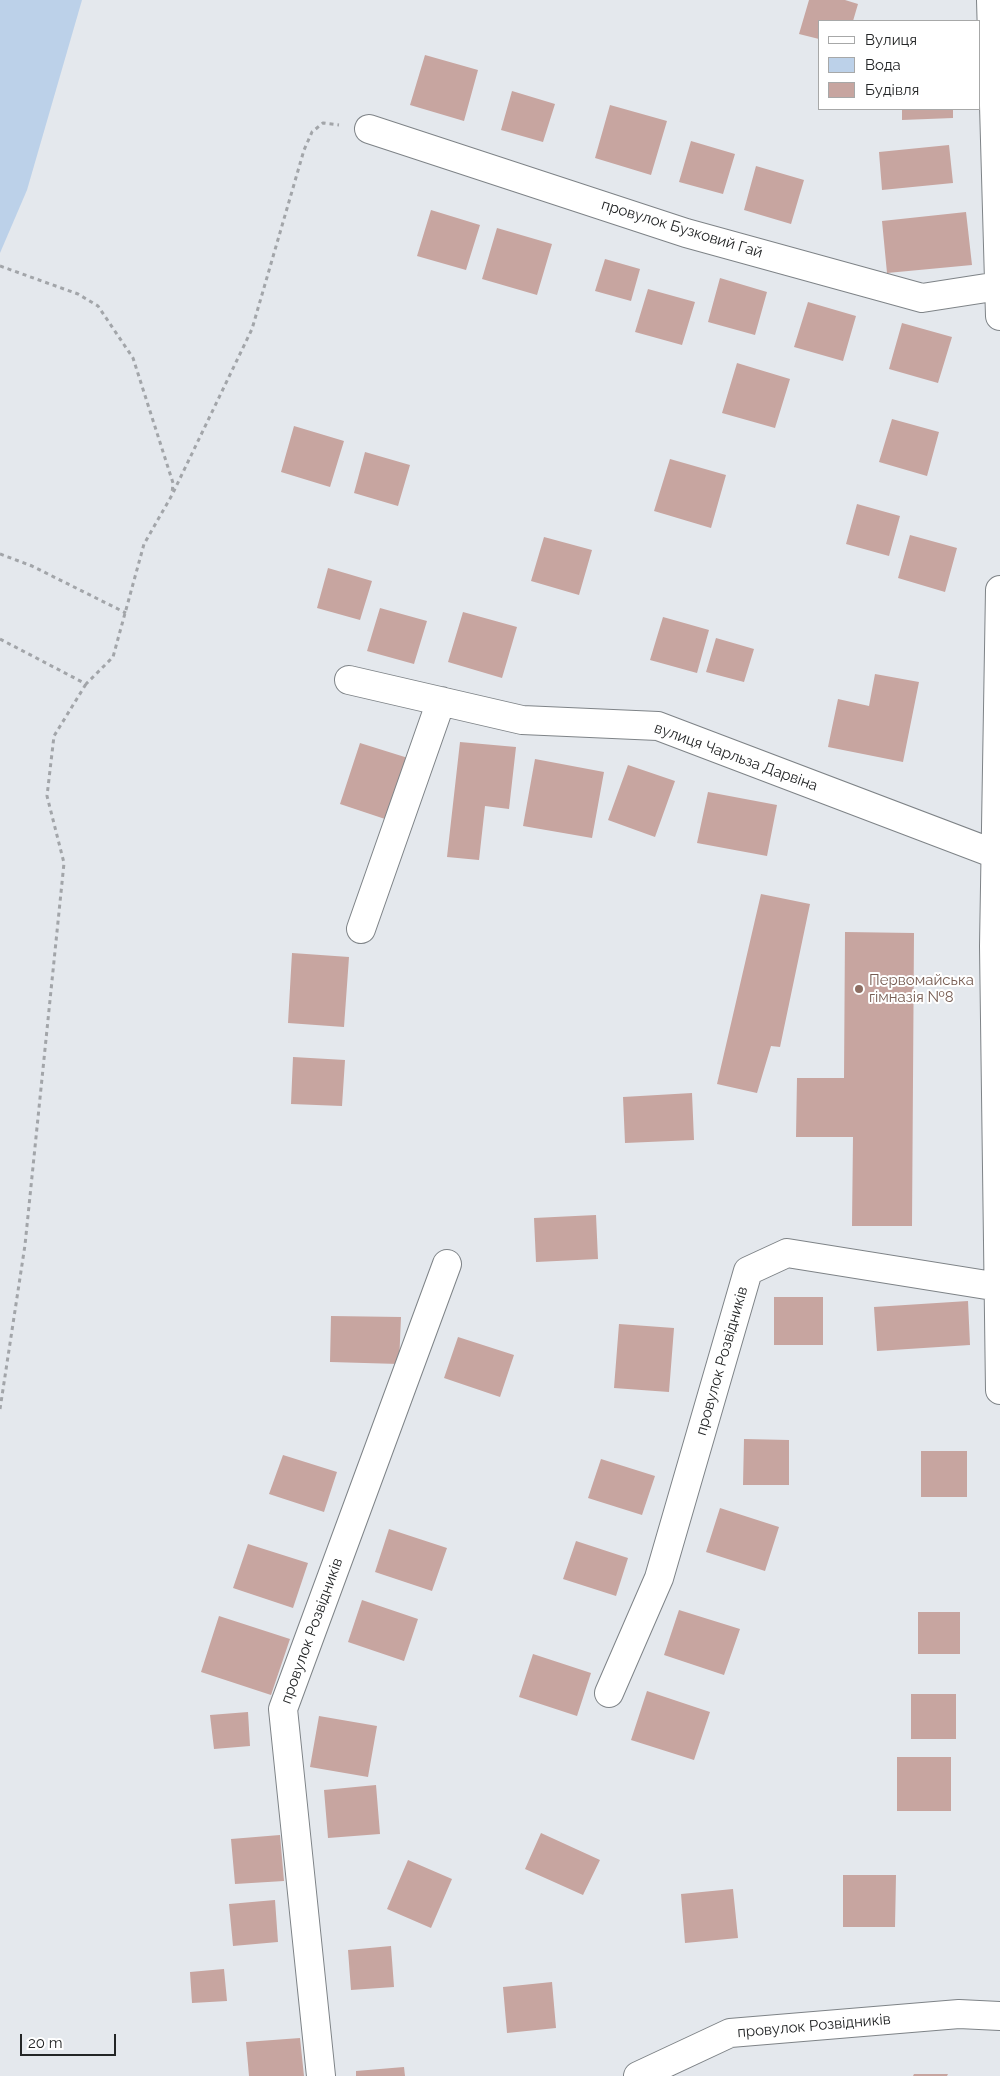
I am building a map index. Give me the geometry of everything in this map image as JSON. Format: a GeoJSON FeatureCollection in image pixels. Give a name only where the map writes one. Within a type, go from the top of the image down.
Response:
{"type":"FeatureCollection","features":[{"type":"Feature","properties":{"kind":"street"},"geometry":{"type":"LineString","coordinates":[[991,0],[997,56],[1000,316]]}},
{"type":"Feature","properties":{"kind":"street","name":"провулок Бузковий Гай"},"geometry":{"type":"LineString","coordinates":[[369,129],[686,233],[922,298],[999,286]]}},
{"type":"Feature","properties":{"kind":"street"},"geometry":{"type":"LineString","coordinates":[[1000,590],[995,854],[1000,1390]]}},
{"type":"Feature","properties":{"kind":"street","name":"вулиця Чарльза Дарвіна"},"geometry":{"type":"LineString","coordinates":[[349,680],[522,720],[658,726],[995,854]]}},
{"type":"Feature","properties":{"kind":"street"},"geometry":{"type":"LineString","coordinates":[[361,929],[442,701]]}},
{"type":"Feature","properties":{"kind":"street","name":"провулок Розвідників"},"geometry":{"type":"LineString","coordinates":[[609,1693],[659,1578],[748,1271],[787,1253],[999,1287]]}},
{"type":"Feature","properties":{"kind":"street","name":"провулок Розвідників"},"geometry":{"type":"LineString","coordinates":[[321,2076],[283,1708],[447,1264]]}},
{"type":"Feature","properties":{"kind":"street","name":"провулок Розвідників"},"geometry":{"type":"LineString","coordinates":[[638,2076],[730,2033],[959,2014],[1000,2016]]}},
{"type":"Feature","properties":{"kind":"path"},"geometry":{"type":"LineString","coordinates":[[0,1409],[24,1245],[64,863],[47,796],[54,736],[86,684],[113,657],[144,544],[172,496],[252,329],[304,150],[312,132],[323,123],[369,129]]}},
{"type":"Feature","properties":{"kind":"path"},"geometry":{"type":"LineString","coordinates":[[0,266],[78,294],[98,306],[133,358],[173,484],[172,496]]}},
{"type":"Feature","properties":{"kind":"path"},"geometry":{"type":"LineString","coordinates":[[0,554],[32,566],[126,612]]}},
{"type":"Feature","properties":{"kind":"path"},"geometry":{"type":"LineString","coordinates":[[0,639],[86,684]]}},
{"type":"Feature","properties":{"kind":"water"},"geometry":{"type":"Polygon","coordinates":[[[0,0],[82,0],[27,190],[0,253],[0,0]]]}},
{"type":"Feature","properties":{"kind":"building"},"geometry":{"type":"Polygon","coordinates":[[[809,0],[845,0],[858,4],[853,20],[818,20],[818,39],[799,34],[809,0]]]}},
{"type":"Feature","properties":{"kind":"building"},"geometry":{"type":"Polygon","coordinates":[[[425,55],[478,70],[464,121],[410,105],[425,55]]]}},
{"type":"Feature","properties":{"kind":"building"},"geometry":{"type":"Polygon","coordinates":[[[512,91],[555,104],[543,142],[501,130],[512,91]]]}},
{"type":"Feature","properties":{"kind":"building"},"geometry":{"type":"Polygon","coordinates":[[[610,105],[667,121],[651,175],[595,158],[610,105]]]}},
{"type":"Feature","properties":{"kind":"building"},"geometry":{"type":"Polygon","coordinates":[[[902,110],[953,110],[953,118],[902,120],[902,110]]]}},
{"type":"Feature","properties":{"kind":"building"},"geometry":{"type":"Polygon","coordinates":[[[691,141],[735,154],[723,194],[679,182],[691,141]]]}},
{"type":"Feature","properties":{"kind":"building"},"geometry":{"type":"Polygon","coordinates":[[[949,145],[953,183],[882,190],[879,152],[949,145]]]}},
{"type":"Feature","properties":{"kind":"building"},"geometry":{"type":"Polygon","coordinates":[[[756,166],[804,180],[791,224],[744,210],[756,166]]]}},
{"type":"Feature","properties":{"kind":"building"},"geometry":{"type":"Polygon","coordinates":[[[431,210],[480,225],[466,270],[417,256],[431,210]]]}},
{"type":"Feature","properties":{"kind":"building"},"geometry":{"type":"Polygon","coordinates":[[[966,212],[972,265],[887,273],[882,221],[966,212]]]}},
{"type":"Feature","properties":{"kind":"building"},"geometry":{"type":"Polygon","coordinates":[[[497,228],[552,244],[537,295],[482,279],[497,228]]]}},
{"type":"Feature","properties":{"kind":"building"},"geometry":{"type":"Polygon","coordinates":[[[605,259],[640,269],[631,301],[595,291],[605,259]]]}},
{"type":"Feature","properties":{"kind":"building"},"geometry":{"type":"Polygon","coordinates":[[[720,278],[767,292],[755,335],[708,322],[720,278]]]}},
{"type":"Feature","properties":{"kind":"building"},"geometry":{"type":"Polygon","coordinates":[[[648,289],[695,302],[682,345],[635,332],[648,289]]]}},
{"type":"Feature","properties":{"kind":"building"},"geometry":{"type":"Polygon","coordinates":[[[808,302],[856,316],[843,361],[794,347],[808,302]]]}},
{"type":"Feature","properties":{"kind":"building"},"geometry":{"type":"Polygon","coordinates":[[[902,323],[952,337],[938,383],[889,369],[902,323]]]}},
{"type":"Feature","properties":{"kind":"building"},"geometry":{"type":"Polygon","coordinates":[[[737,363],[790,379],[775,428],[722,413],[737,363]]]}},
{"type":"Feature","properties":{"kind":"building"},"geometry":{"type":"Polygon","coordinates":[[[892,419],[939,432],[927,476],[879,462],[892,419]]]}},
{"type":"Feature","properties":{"kind":"building"},"geometry":{"type":"Polygon","coordinates":[[[294,426],[344,441],[330,487],[281,472],[294,426]]]}},
{"type":"Feature","properties":{"kind":"building"},"geometry":{"type":"Polygon","coordinates":[[[365,452],[410,465],[398,506],[354,493],[365,452]]]}},
{"type":"Feature","properties":{"kind":"building"},"geometry":{"type":"Polygon","coordinates":[[[670,459],[726,475],[711,528],[654,511],[670,459]]]}},
{"type":"Feature","properties":{"kind":"building"},"geometry":{"type":"Polygon","coordinates":[[[857,504],[900,516],[889,556],[846,544],[857,504]]]}},
{"type":"Feature","properties":{"kind":"building"},"geometry":{"type":"Polygon","coordinates":[[[910,535],[957,548],[945,592],[898,578],[910,535]]]}},
{"type":"Feature","properties":{"kind":"building"},"geometry":{"type":"Polygon","coordinates":[[[544,537],[592,550],[579,595],[531,581],[544,537]]]}},
{"type":"Feature","properties":{"kind":"building"},"geometry":{"type":"Polygon","coordinates":[[[328,568],[372,581],[360,620],[317,608],[328,568]]]}},
{"type":"Feature","properties":{"kind":"building"},"geometry":{"type":"Polygon","coordinates":[[[380,608],[427,621],[414,664],[367,651],[380,608]]]}},
{"type":"Feature","properties":{"kind":"building"},"geometry":{"type":"Polygon","coordinates":[[[463,612],[517,627],[502,678],[448,662],[463,612]]]}},
{"type":"Feature","properties":{"kind":"building"},"geometry":{"type":"Polygon","coordinates":[[[663,617],[709,630],[697,673],[650,660],[663,617]]]}},
{"type":"Feature","properties":{"kind":"building"},"geometry":{"type":"Polygon","coordinates":[[[716,638],[754,649],[744,682],[706,672],[716,638]]]}},
{"type":"Feature","properties":{"kind":"building"},"geometry":{"type":"Polygon","coordinates":[[[875,674],[919,682],[903,762],[828,747],[838,699],[869,706],[875,674]]]}},
{"type":"Feature","properties":{"kind":"building"},"geometry":{"type":"Polygon","coordinates":[[[460,742],[516,747],[509,809],[485,806],[479,860],[447,857],[460,742]]]}},
{"type":"Feature","properties":{"kind":"building"},"geometry":{"type":"Polygon","coordinates":[[[360,743],[408,758],[388,820],[340,804],[360,743]]]}},
{"type":"Feature","properties":{"kind":"building"},"geometry":{"type":"Polygon","coordinates":[[[535,759],[604,772],[592,838],[523,826],[535,759]]]}},
{"type":"Feature","properties":{"kind":"building"},"geometry":{"type":"Polygon","coordinates":[[[628,765],[675,781],[655,837],[608,820],[628,765]]]}},
{"type":"Feature","properties":{"kind":"building"},"geometry":{"type":"Polygon","coordinates":[[[708,792],[777,805],[767,856],[697,843],[708,792]]]}},
{"type":"Feature","properties":{"kind":"building"},"geometry":{"type":"Polygon","coordinates":[[[761,894],[810,904],[780,1047],[771,1046],[757,1093],[717,1084],[761,894]]]}},
{"type":"Feature","properties":{"kind":"building"},"geometry":{"type":"Polygon","coordinates":[[[845,932],[914,933],[912,1226],[852,1226],[853,1137],[796,1137],[797,1078],[844,1078],[845,932]]]}},
{"type":"Feature","properties":{"kind":"building"},"geometry":{"type":"Polygon","coordinates":[[[292,953],[349,957],[344,1027],[288,1023],[292,953]]]}},
{"type":"Feature","properties":{"kind":"building"},"geometry":{"type":"Polygon","coordinates":[[[293,1057],[345,1060],[342,1106],[291,1104],[293,1057]]]}},
{"type":"Feature","properties":{"kind":"building"},"geometry":{"type":"Polygon","coordinates":[[[692,1093],[694,1140],[625,1143],[623,1097],[692,1093]]]}},
{"type":"Feature","properties":{"kind":"building"},"geometry":{"type":"Polygon","coordinates":[[[596,1215],[598,1259],[536,1262],[534,1218],[596,1215]]]}},
{"type":"Feature","properties":{"kind":"building"},"geometry":{"type":"Polygon","coordinates":[[[774,1297],[823,1297],[823,1345],[774,1345],[774,1297]]]}},
{"type":"Feature","properties":{"kind":"building"},"geometry":{"type":"Polygon","coordinates":[[[968,1301],[970,1345],[877,1351],[874,1307],[968,1301]]]}},
{"type":"Feature","properties":{"kind":"building"},"geometry":{"type":"Polygon","coordinates":[[[331,1316],[401,1317],[399,1364],[330,1362],[331,1316]]]}},
{"type":"Feature","properties":{"kind":"building"},"geometry":{"type":"Polygon","coordinates":[[[619,1324],[674,1328],[669,1392],[614,1388],[619,1324]]]}},
{"type":"Feature","properties":{"kind":"building"},"geometry":{"type":"Polygon","coordinates":[[[458,1337],[514,1355],[500,1397],[444,1378],[458,1337]]]}},
{"type":"Feature","properties":{"kind":"building"},"geometry":{"type":"Polygon","coordinates":[[[744,1439],[789,1440],[789,1485],[743,1485],[744,1439]]]}},
{"type":"Feature","properties":{"kind":"building"},"geometry":{"type":"Polygon","coordinates":[[[921,1451],[967,1451],[967,1497],[921,1497],[921,1451]]]}},
{"type":"Feature","properties":{"kind":"building"},"geometry":{"type":"Polygon","coordinates":[[[283,1455],[337,1472],[324,1512],[269,1494],[283,1455]]]}},
{"type":"Feature","properties":{"kind":"building"},"geometry":{"type":"Polygon","coordinates":[[[601,1459],[655,1476],[642,1515],[588,1498],[601,1459]]]}},
{"type":"Feature","properties":{"kind":"building"},"geometry":{"type":"Polygon","coordinates":[[[720,1508],[779,1527],[765,1571],[706,1552],[720,1508]]]}},
{"type":"Feature","properties":{"kind":"building"},"geometry":{"type":"Polygon","coordinates":[[[389,1529],[447,1548],[432,1591],[375,1572],[389,1529]]]}},
{"type":"Feature","properties":{"kind":"building"},"geometry":{"type":"Polygon","coordinates":[[[576,1541],[628,1558],[616,1596],[563,1579],[576,1541]]]}},
{"type":"Feature","properties":{"kind":"building"},"geometry":{"type":"Polygon","coordinates":[[[248,1544],[308,1563],[293,1608],[233,1588],[248,1544]]]}},
{"type":"Feature","properties":{"kind":"building"},"geometry":{"type":"Polygon","coordinates":[[[362,1600],[418,1619],[404,1661],[348,1642],[362,1600]]]}},
{"type":"Feature","properties":{"kind":"building"},"geometry":{"type":"Polygon","coordinates":[[[679,1610],[740,1629],[724,1675],[664,1655],[679,1610]]]}},
{"type":"Feature","properties":{"kind":"building"},"geometry":{"type":"Polygon","coordinates":[[[918,1612],[960,1612],[960,1654],[918,1654],[918,1612]]]}},
{"type":"Feature","properties":{"kind":"building"},"geometry":{"type":"Polygon","coordinates":[[[219,1616],[290,1639],[271,1695],[201,1672],[219,1616]]]}},
{"type":"Feature","properties":{"kind":"building"},"geometry":{"type":"Polygon","coordinates":[[[533,1654],[591,1673],[577,1716],[519,1697],[533,1654]]]}},
{"type":"Feature","properties":{"kind":"building"},"geometry":{"type":"Polygon","coordinates":[[[647,1691],[710,1712],[694,1760],[631,1740],[647,1691]]]}},
{"type":"Feature","properties":{"kind":"building"},"geometry":{"type":"Polygon","coordinates":[[[911,1694],[956,1694],[956,1739],[911,1739],[911,1694]]]}},
{"type":"Feature","properties":{"kind":"building"},"geometry":{"type":"Polygon","coordinates":[[[248,1712],[250,1746],[214,1749],[210,1715],[248,1712]]]}},
{"type":"Feature","properties":{"kind":"building"},"geometry":{"type":"Polygon","coordinates":[[[319,1716],[377,1726],[368,1777],[310,1767],[319,1716]]]}},
{"type":"Feature","properties":{"kind":"building"},"geometry":{"type":"Polygon","coordinates":[[[897,1757],[951,1757],[951,1811],[897,1811],[897,1757]]]}},
{"type":"Feature","properties":{"kind":"building"},"geometry":{"type":"Polygon","coordinates":[[[376,1785],[380,1834],[328,1838],[324,1790],[376,1785]]]}},
{"type":"Feature","properties":{"kind":"building"},"geometry":{"type":"Polygon","coordinates":[[[541,1833],[600,1860],[583,1895],[525,1869],[541,1833]]]}},
{"type":"Feature","properties":{"kind":"building"},"geometry":{"type":"Polygon","coordinates":[[[280,1835],[284,1881],[235,1884],[231,1839],[280,1835]]]}},
{"type":"Feature","properties":{"kind":"building"},"geometry":{"type":"Polygon","coordinates":[[[408,1860],[452,1879],[431,1928],[387,1909],[408,1860]]]}},
{"type":"Feature","properties":{"kind":"building"},"geometry":{"type":"Polygon","coordinates":[[[843,1875],[896,1875],[895,1927],[843,1927],[843,1875]]]}},
{"type":"Feature","properties":{"kind":"building"},"geometry":{"type":"Polygon","coordinates":[[[733,1889],[738,1938],[685,1943],[681,1894],[733,1889]]]}},
{"type":"Feature","properties":{"kind":"building"},"geometry":{"type":"Polygon","coordinates":[[[275,1900],[278,1942],[233,1946],[229,1904],[275,1900]]]}},
{"type":"Feature","properties":{"kind":"building"},"geometry":{"type":"Polygon","coordinates":[[[391,1946],[394,1987],[351,1990],[348,1950],[391,1946]]]}},
{"type":"Feature","properties":{"kind":"building"},"geometry":{"type":"Polygon","coordinates":[[[224,1969],[227,2001],[192,2003],[190,1972],[224,1969]]]}},
{"type":"Feature","properties":{"kind":"building"},"geometry":{"type":"Polygon","coordinates":[[[552,1982],[556,2028],[507,2033],[503,1987],[552,1982]]]}},
{"type":"Feature","properties":{"kind":"building"},"geometry":{"type":"Polygon","coordinates":[[[300,2038],[304,2076],[249,2076],[246,2042],[300,2038]]]}},
{"type":"Feature","properties":{"kind":"building"},"geometry":{"type":"Polygon","coordinates":[[[404,2067],[405,2076],[356,2076],[356,2071],[404,2067]]]}},
{"type":"Feature","properties":{"kind":"building"},"geometry":{"type":"Polygon","coordinates":[[[914,2074],[948,2074],[947,2076],[913,2076],[914,2074]]]}},
{"type":"Feature","properties":{"kind":"place","name":"Первомайська гімназія №8"},"geometry":{"type":"Point","coordinates":[859,989]}}]}
